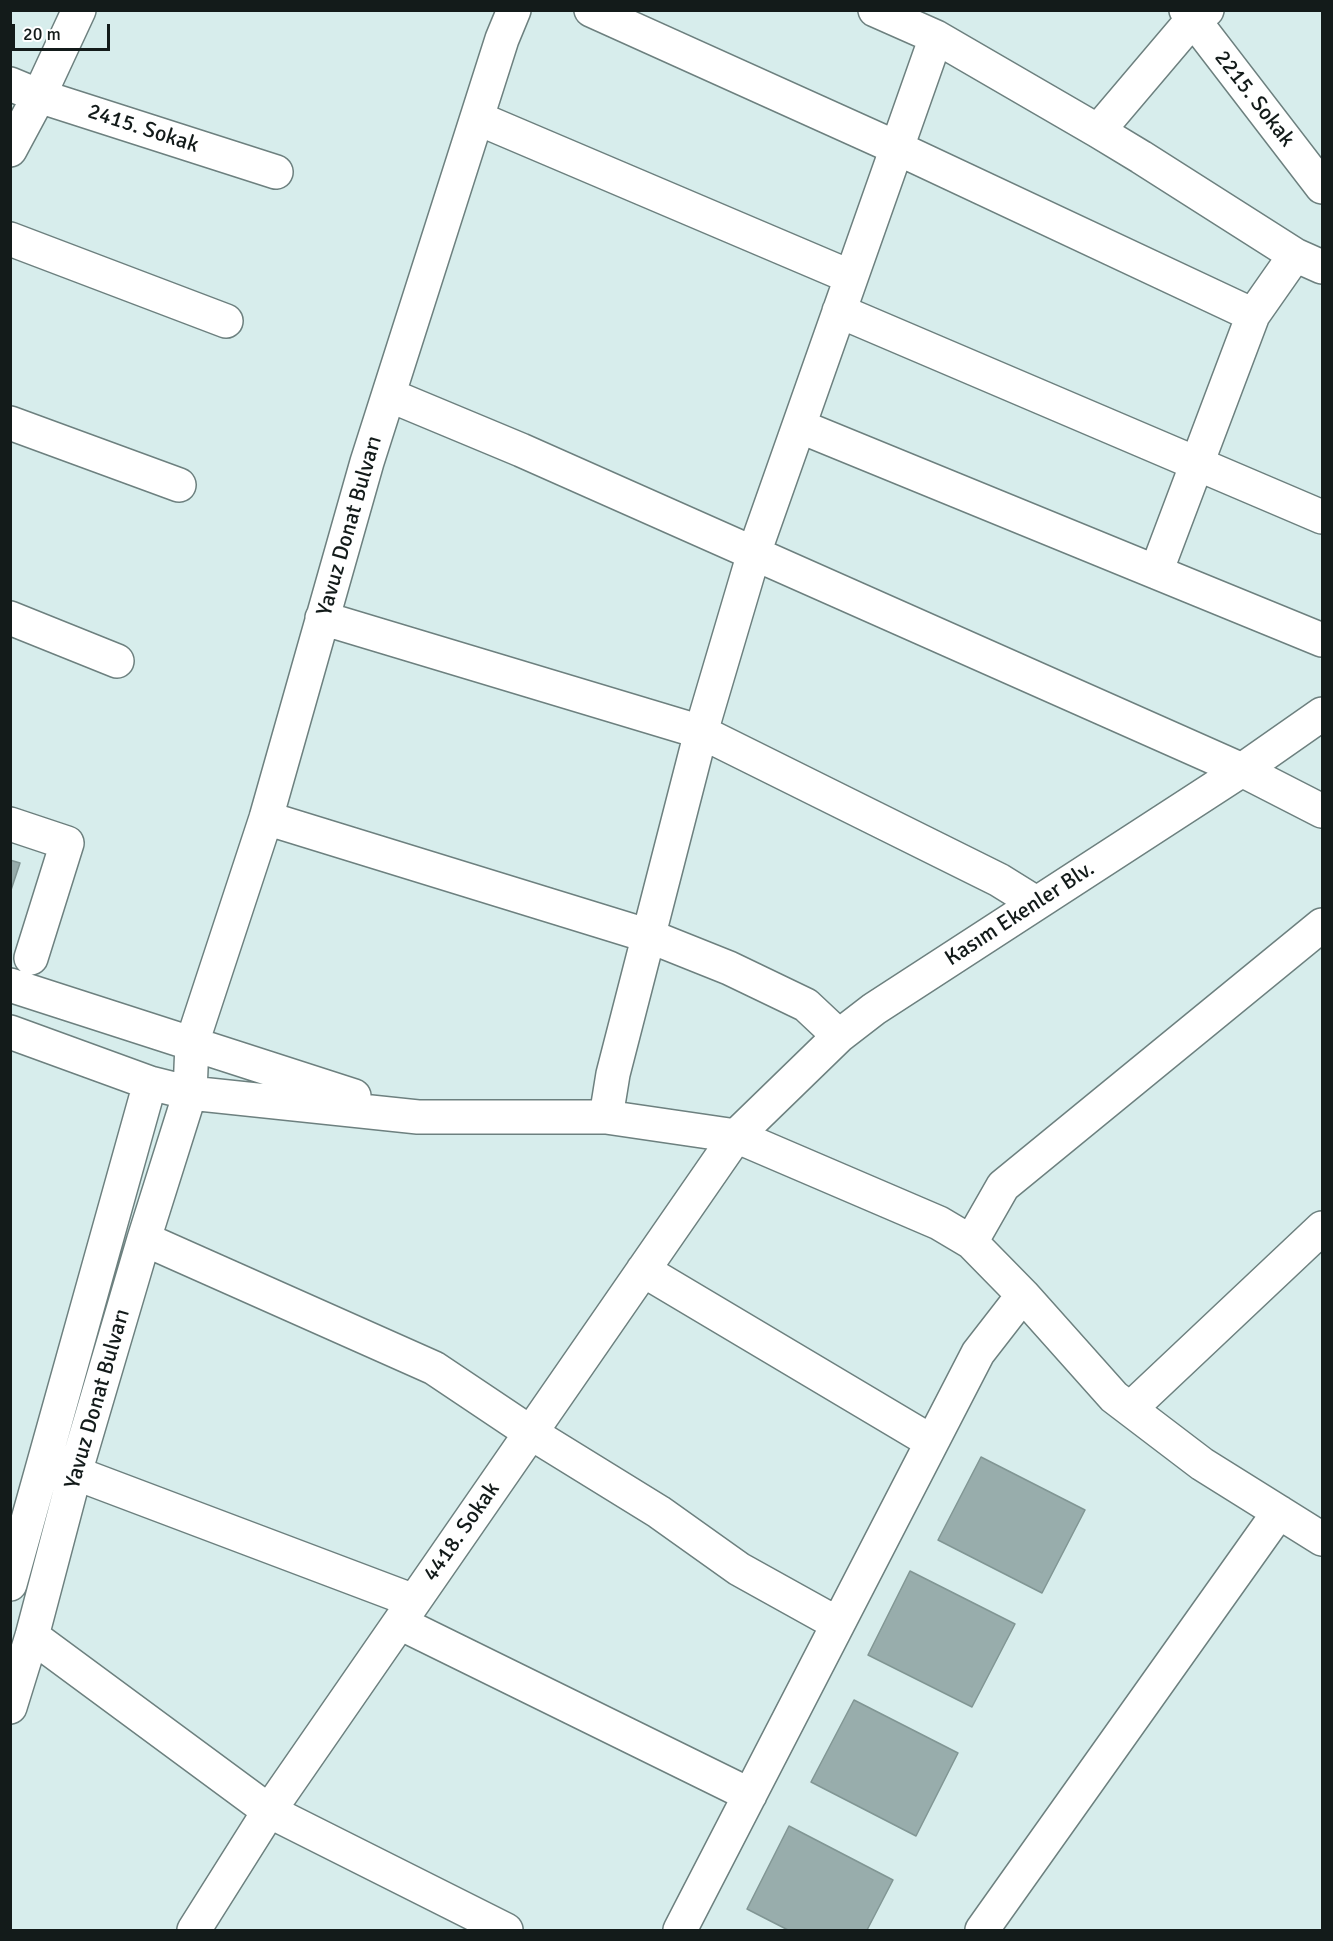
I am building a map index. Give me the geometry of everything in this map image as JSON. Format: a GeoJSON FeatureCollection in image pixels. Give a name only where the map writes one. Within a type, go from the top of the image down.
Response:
{"type":"FeatureCollection","features":[{"type":"Feature","properties":{"kind":"street"},"geometry":{"type":"LineString","coordinates":[[10,150],[25,90],[79,10]]}},
{"type":"Feature","properties":{"kind":"street","name":"Yavuz Donat Bulvarı"},"geometry":{"type":"LineString","coordinates":[[10,1707],[32,1636],[75,1473],[190,1093],[192,1043],[266,818],[367,462],[502,39],[514,10]]}},
{"type":"Feature","properties":{"kind":"street"},"geometry":{"type":"LineString","coordinates":[[591,10],[897,148],[1253,315]]}},
{"type":"Feature","properties":{"kind":"street"},"geometry":{"type":"LineString","coordinates":[[875,10],[936,37],[1098,131],[1309,261],[1253,315],[1156,572]]}},
{"type":"Feature","properties":{"kind":"street"},"geometry":{"type":"LineString","coordinates":[[1098,131],[1195,14]]}},
{"type":"Feature","properties":{"kind":"street","name":"2215. Sokak"},"geometry":{"type":"LineString","coordinates":[[1195,14],[1321,182]]}},
{"type":"Feature","properties":{"kind":"street"},"geometry":{"type":"LineString","coordinates":[[606,1117],[613,1074],[702,732],[754,553],[936,37]]}},
{"type":"Feature","properties":{"kind":"street","name":"2415. Sokak"},"geometry":{"type":"LineString","coordinates":[[25,90],[276,172]]}},
{"type":"Feature","properties":{"kind":"street"},"geometry":{"type":"LineString","coordinates":[[477,118],[851,278]]}},
{"type":"Feature","properties":{"kind":"street"},"geometry":{"type":"LineString","coordinates":[[10,239],[226,321]]}},
{"type":"Feature","properties":{"kind":"street"},"geometry":{"type":"LineString","coordinates":[[839,311],[1323,517]]}},
{"type":"Feature","properties":{"kind":"street"},"geometry":{"type":"LineString","coordinates":[[389,394],[521,450],[1242,770],[1323,811]]}},
{"type":"Feature","properties":{"kind":"street"},"geometry":{"type":"LineString","coordinates":[[10,423],[178,485]]}},
{"type":"Feature","properties":{"kind":"street"},"geometry":{"type":"LineString","coordinates":[[799,426],[1323,640]]}},
{"type":"Feature","properties":{"kind":"street"},"geometry":{"type":"LineString","coordinates":[[10,618],[117,661]]}},
{"type":"Feature","properties":{"kind":"street"},"geometry":{"type":"LineString","coordinates":[[322,618],[702,732],[999,880],[1035,903]]}},
{"type":"Feature","properties":{"kind":"street","name":"Kasım Ekenler Blv."},"geometry":{"type":"LineString","coordinates":[[736,1136],[839,1036],[874,1009],[1242,770],[1323,714]]}},
{"type":"Feature","properties":{"kind":"street"},"geometry":{"type":"LineString","coordinates":[[266,818],[649,936],[729,968],[806,1005],[839,1036]]}},
{"type":"Feature","properties":{"kind":"street"},"geometry":{"type":"LineString","coordinates":[[10,824],[67,843],[31,958]]}},
{"type":"Feature","properties":{"kind":"street"},"geometry":{"type":"LineString","coordinates":[[971,1242],[1003,1186],[1323,925]]}},
{"type":"Feature","properties":{"kind":"street"},"geometry":{"type":"LineString","coordinates":[[10,985],[418,1117]]}},
{"type":"Feature","properties":{"kind":"street"},"geometry":{"type":"LineString","coordinates":[[10,1032],[150,1083],[190,1093],[418,1117],[606,1117],[736,1136],[929,1218],[971,1242],[1023,1295],[1114,1397],[1202,1464],[1323,1539]]}},
{"type":"Feature","properties":{"kind":"street"},"geometry":{"type":"LineString","coordinates":[[150,1083],[192,1043]]}},
{"type":"Feature","properties":{"kind":"street","name":"Yavuz Donat Bulvarı"},"geometry":{"type":"LineString","coordinates":[[10,1584],[150,1083]]}},
{"type":"Feature","properties":{"kind":"street","name":"4418. Sokak"},"geometry":{"type":"LineString","coordinates":[[194,1930],[269,1811],[736,1136]]}},
{"type":"Feature","properties":{"kind":"street"},"geometry":{"type":"LineString","coordinates":[[1130,1409],[1323,1228]]}},
{"type":"Feature","properties":{"kind":"street"},"geometry":{"type":"LineString","coordinates":[[144,1239],[434,1368],[531,1433],[659,1512],[739,1569],[838,1624]]}},
{"type":"Feature","properties":{"kind":"street"},"geometry":{"type":"LineString","coordinates":[[643,1270],[932,1442]]}},
{"type":"Feature","properties":{"kind":"street"},"geometry":{"type":"LineString","coordinates":[[680,1930],[978,1353],[1023,1295]]}},
{"type":"Feature","properties":{"kind":"street"},"geometry":{"type":"LineString","coordinates":[[75,1473],[407,1612],[750,1796]]}},
{"type":"Feature","properties":{"kind":"street"},"geometry":{"type":"LineString","coordinates":[[982,1930],[1279,1512]]}},
{"type":"Feature","properties":{"kind":"street"},"geometry":{"type":"LineString","coordinates":[[32,1636],[269,1811],[506,1930]]}},
{"type":"Feature","properties":{"kind":"building"},"geometry":{"type":"Polygon","coordinates":[[[10,860],[20,863],[10,893],[10,860]]]}},
{"type":"Feature","properties":{"kind":"building"},"geometry":{"type":"Polygon","coordinates":[[[981,1457],[1085,1510],[1042,1593],[938,1540],[981,1457]]]}},
{"type":"Feature","properties":{"kind":"building"},"geometry":{"type":"Polygon","coordinates":[[[910,1571],[1015,1624],[972,1707],[868,1655],[910,1571]]]}},
{"type":"Feature","properties":{"kind":"building"},"geometry":{"type":"Polygon","coordinates":[[[854,1700],[958,1753],[916,1836],[811,1782],[854,1700]]]}},
{"type":"Feature","properties":{"kind":"building"},"geometry":{"type":"Polygon","coordinates":[[[789,1826],[893,1880],[867,1930],[788,1930],[747,1909],[789,1826]]]}}]}
